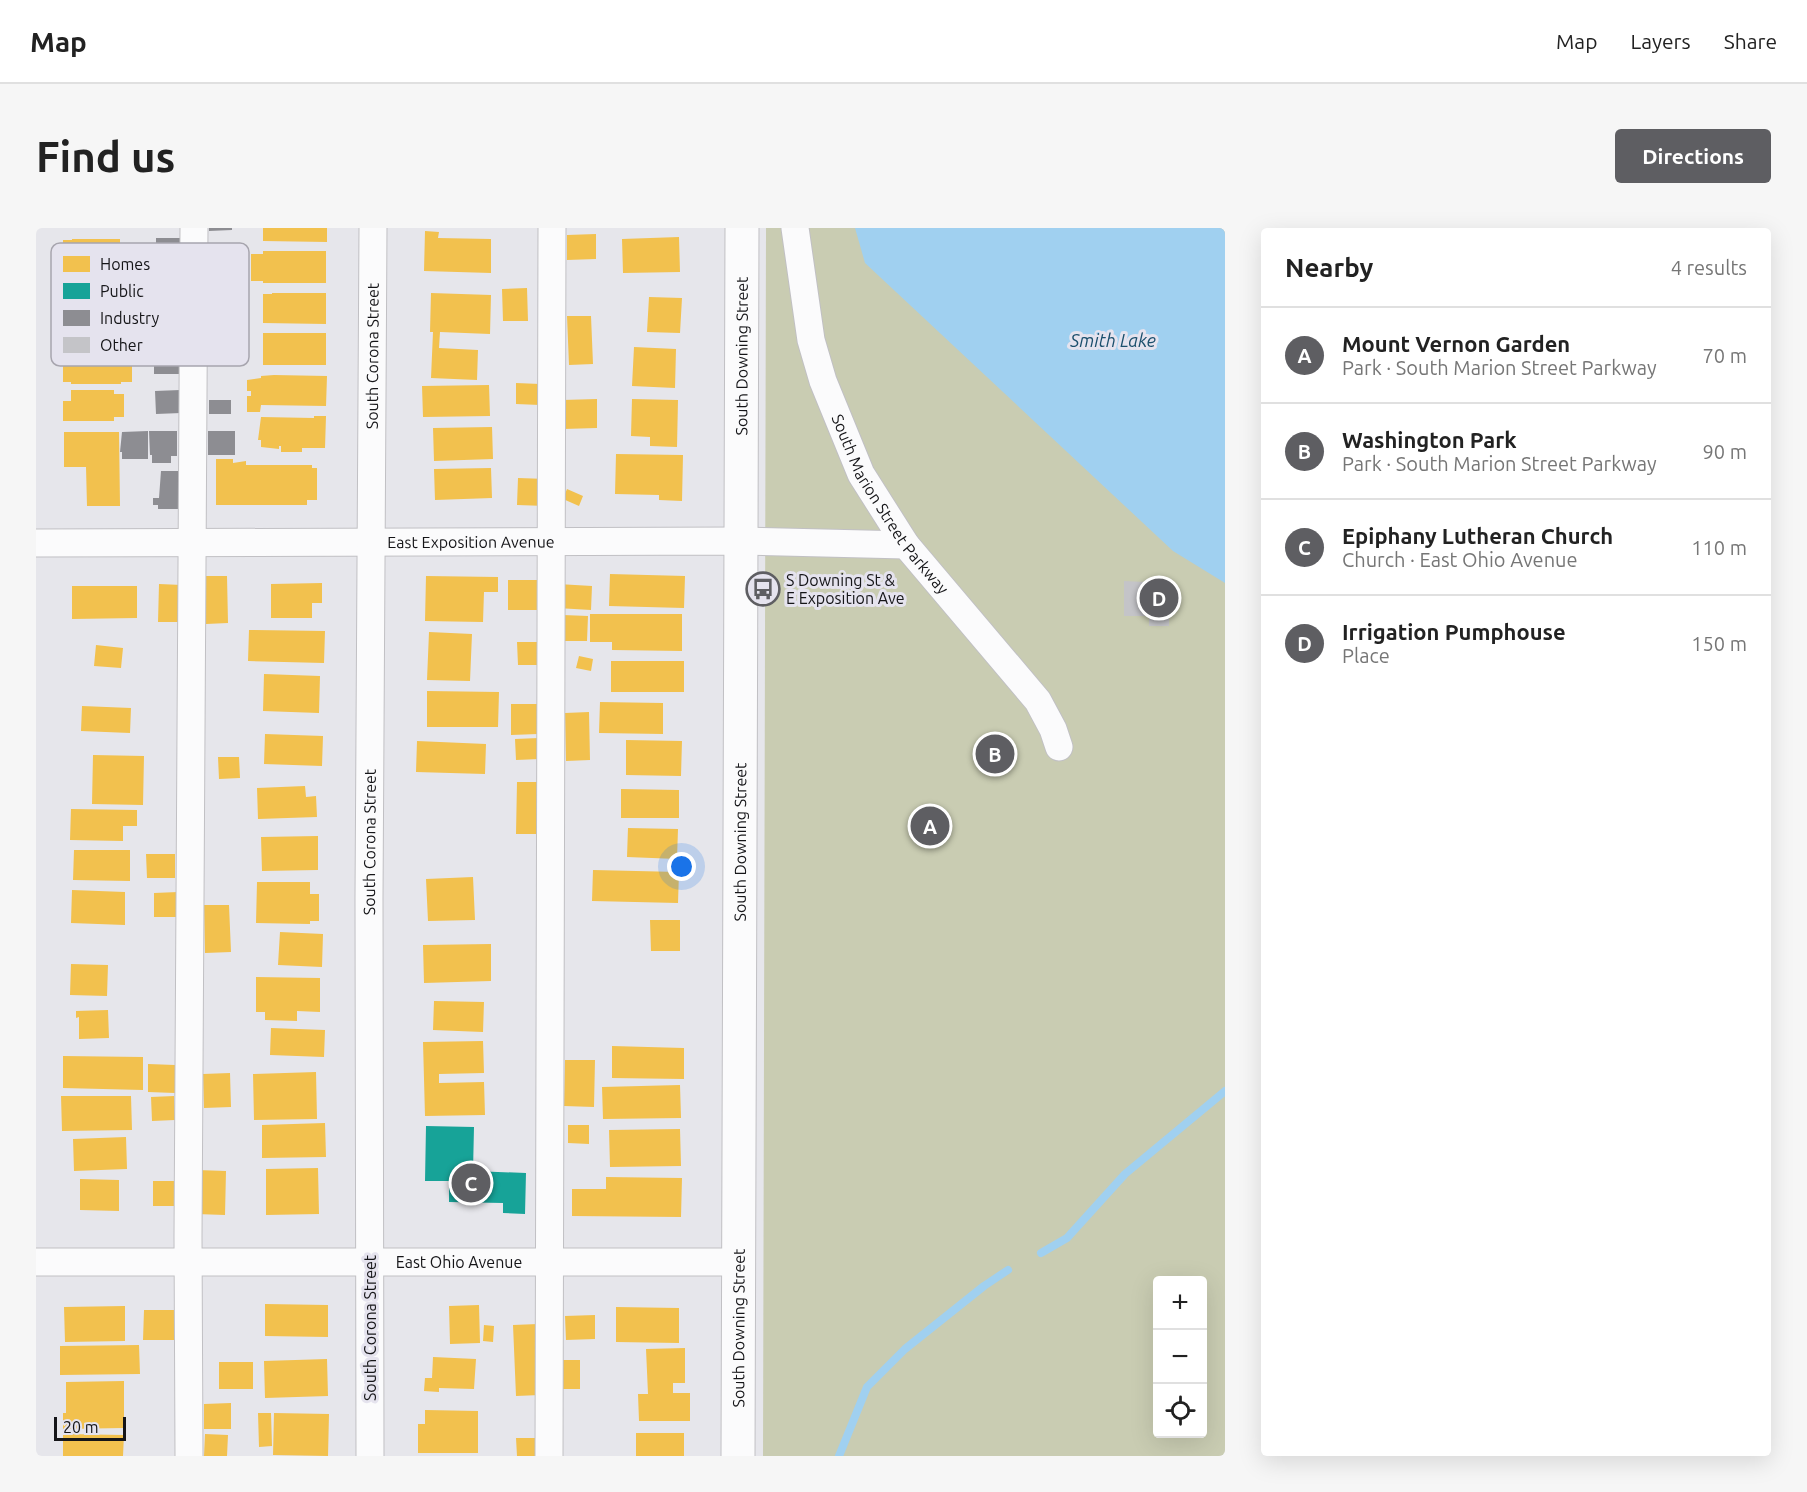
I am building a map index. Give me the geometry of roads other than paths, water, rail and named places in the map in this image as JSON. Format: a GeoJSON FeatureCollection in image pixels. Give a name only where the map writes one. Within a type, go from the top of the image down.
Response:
{"type":"FeatureCollection","features":[{"type":"Feature","properties":{"kind":"main road","name":"South Downing Street"},"geometry":{"type":"LineString","coordinates":[[738,1456],[742,228]]}},
{"type":"Feature","properties":{"kind":"street"},"geometry":{"type":"LineString","coordinates":[[194,228],[194,243]]}},
{"type":"Feature","properties":{"kind":"street","name":"South Corona Street"},"geometry":{"type":"LineString","coordinates":[[370,1456],[373,228]]}},
{"type":"Feature","properties":{"kind":"street"},"geometry":{"type":"LineString","coordinates":[[549,1456],[552,228]]}},
{"type":"Feature","properties":{"kind":"street","name":"South Marion Street Parkway"},"geometry":{"type":"LineString","coordinates":[[795,228],[811,340],[823,381],[861,474],[906,545],[1038,701],[1053,729],[1059,747]]}},
{"type":"Feature","properties":{"kind":"street"},"geometry":{"type":"LineString","coordinates":[[189,1456],[193,366]]}},
{"type":"Feature","properties":{"kind":"street","name":"East Exposition Avenue"},"geometry":{"type":"LineString","coordinates":[[36,543],[740,541],[906,545]]}},
{"type":"Feature","properties":{"kind":"street","name":"East Ohio Avenue"},"geometry":{"type":"LineString","coordinates":[[36,1262],[738,1262]]}},
{"type":"Feature","properties":{"kind":"water","name":"Smith Lake"},"geometry":{"type":"Polygon","coordinates":[[[855,228],[1225,228],[1225,583],[1173,551],[865,263],[855,228]]]}},
{"type":"Feature","properties":{"kind":"waterway"},"geometry":{"type":"LineString","coordinates":[[1041,1253],[1067,1238],[1125,1174],[1225,1091]]}},
{"type":"Feature","properties":{"kind":"waterway"},"geometry":{"type":"LineString","coordinates":[[839,1456],[867,1387],[905,1349],[984,1286],[1008,1270]]}},
{"type":"Feature","properties":{"kind":"place","name":"S Downing St & E Exposition Ave"},"geometry":{"type":"Point","coordinates":[763,589]}},
{"type":"Feature","properties":{"kind":"place","name":"Irrigation Pumphouse"},"geometry":{"type":"Point","coordinates":[1159,598]}},
{"type":"Feature","properties":{"kind":"place","name":"Washington Park"},"geometry":{"type":"Point","coordinates":[995,754]}},
{"type":"Feature","properties":{"kind":"place","name":"Mount Vernon Garden"},"geometry":{"type":"Point","coordinates":[930,826]}},
{"type":"Feature","properties":{"kind":"place","name":"Epiphany Lutheran Church"},"geometry":{"type":"Point","coordinates":[471,1183]}}]}
